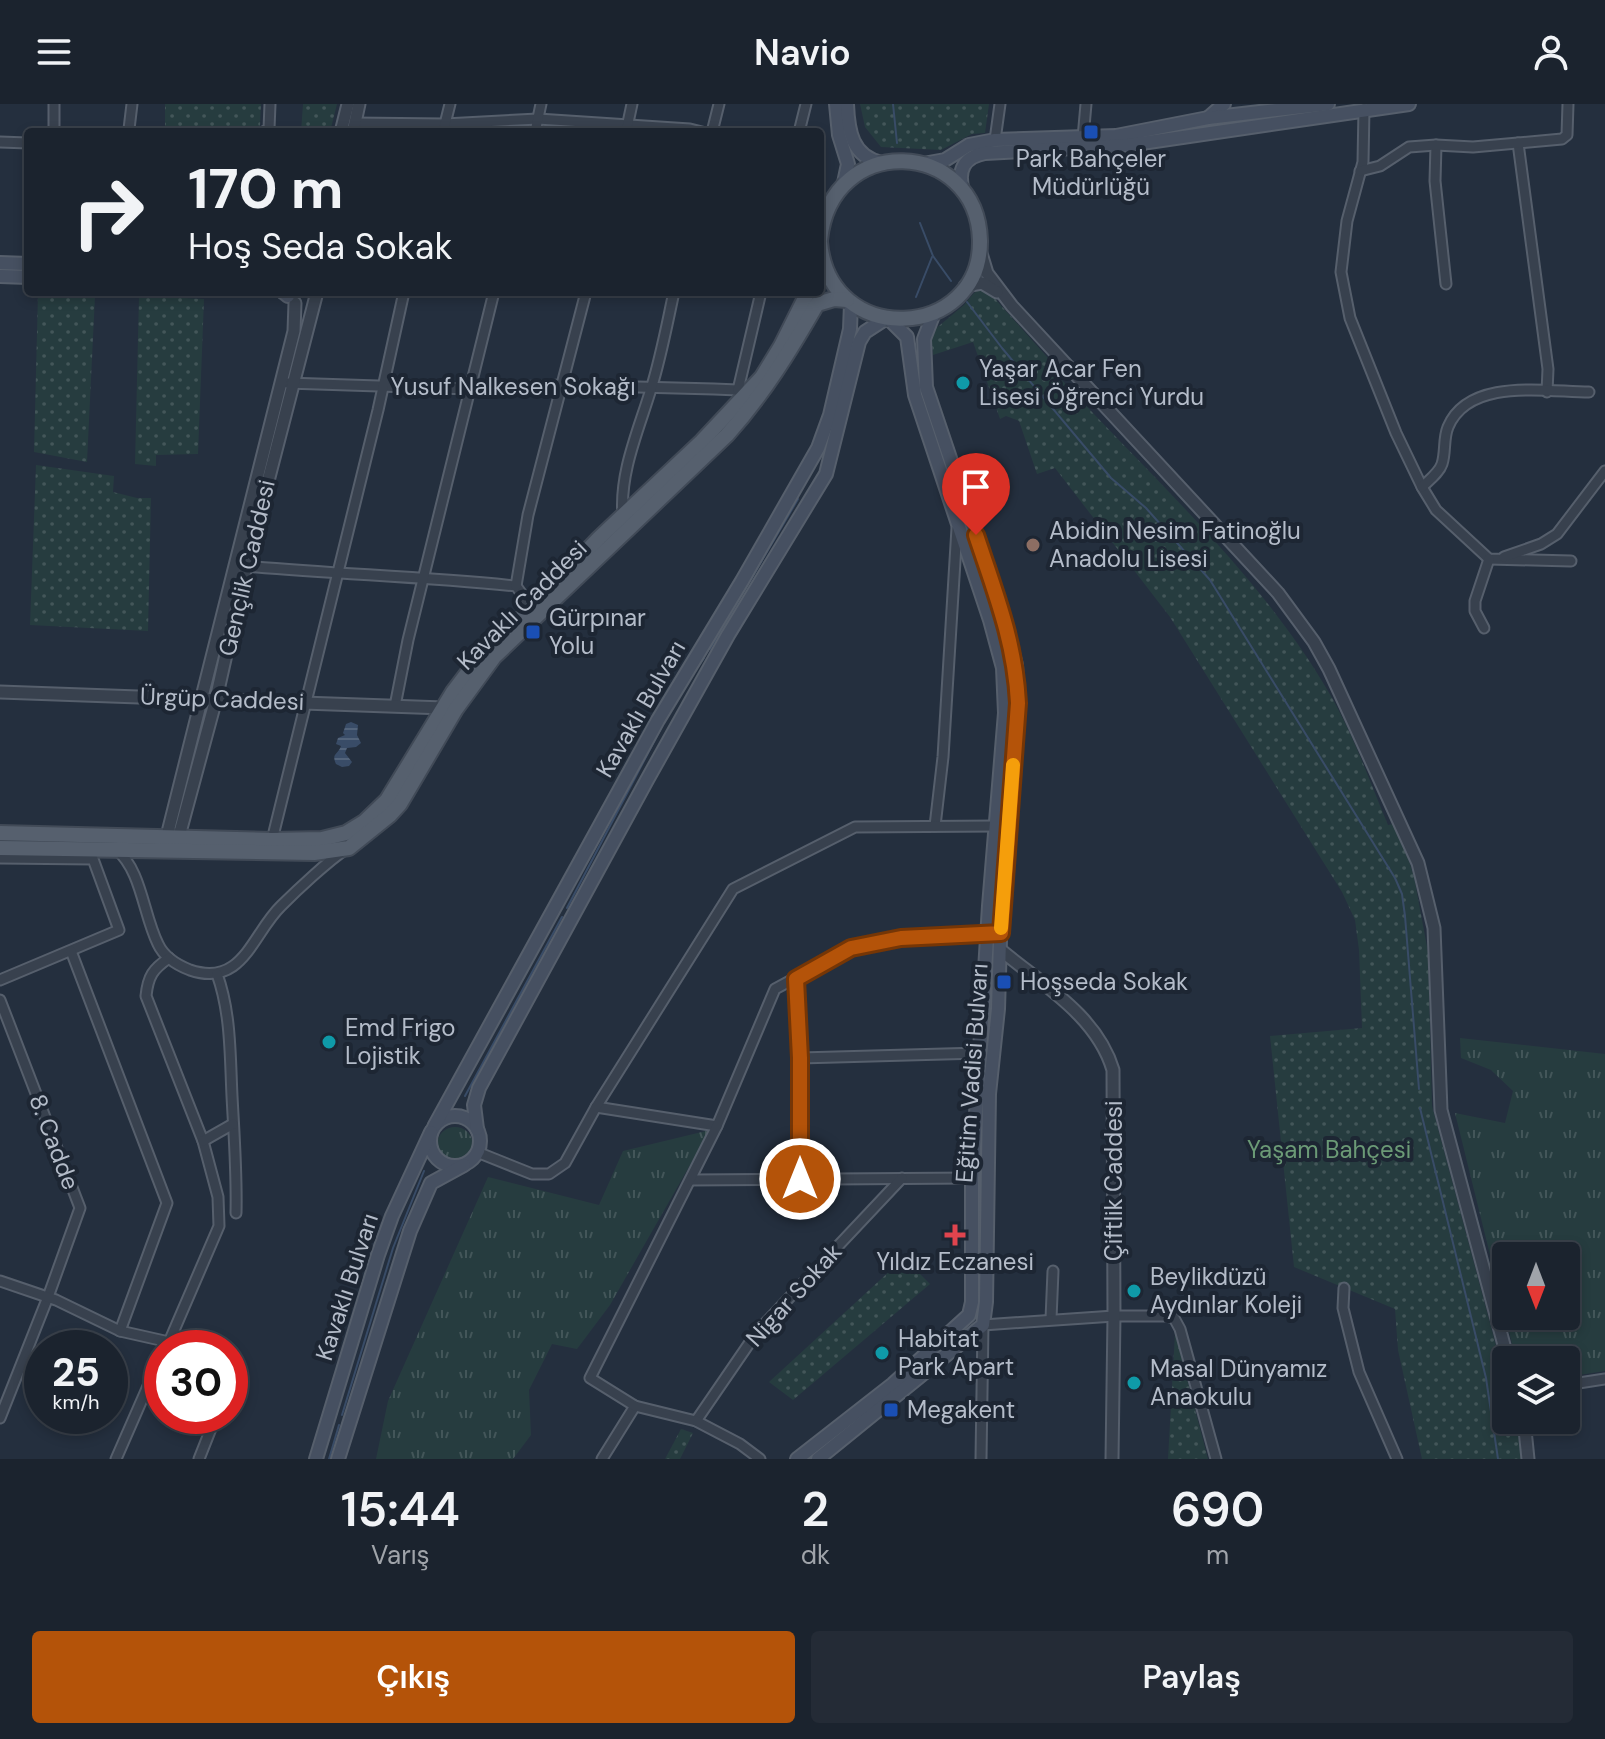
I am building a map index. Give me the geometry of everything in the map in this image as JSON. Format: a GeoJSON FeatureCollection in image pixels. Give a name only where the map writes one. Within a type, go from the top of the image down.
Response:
{"type":"FeatureCollection","features":[{"type":"Feature","properties":{"kind":"main road"},"geometry":{"type":"LineString","coordinates":[[836,104],[839,135],[848,164],[844,183]]}},
{"type":"Feature","properties":{"kind":"main road"},"geometry":{"type":"LineString","coordinates":[[847,104],[852,139],[858,151],[866,158],[882,163]]}},
{"type":"Feature","properties":{"kind":"main road"},"geometry":{"type":"LineString","coordinates":[[923,164],[945,160],[969,145],[995,140],[1116,136],[1208,118],[1238,104]]}},
{"type":"Feature","properties":{"kind":"main road"},"geometry":{"type":"LineString","coordinates":[[1251,104],[1263,112]]}},
{"type":"Feature","properties":{"kind":"main road"},"geometry":{"type":"LineString","coordinates":[[1224,110],[1263,112],[1328,104]]}},
{"type":"Feature","properties":{"kind":"main road"},"geometry":{"type":"LineString","coordinates":[[824,265],[830,280],[849,302],[888,320],[917,318],[934,313],[957,297],[976,266],[979,250],[977,218],[963,191],[961,172],[968,158],[975,155],[1128,145],[1409,104]]}},
{"type":"Feature","properties":{"kind":"main road"},"geometry":{"type":"LineString","coordinates":[[1211,132],[1224,110]]}},
{"type":"Feature","properties":{"kind":"main road"},"geometry":{"type":"LineString","coordinates":[[1208,118],[1211,132]]}},
{"type":"Feature","properties":{"kind":"main road"},"geometry":{"type":"LineString","coordinates":[[824,220],[826,209],[844,183],[864,169],[882,163],[903,161],[923,164],[938,170],[963,191]]}},
{"type":"Feature","properties":{"kind":"main road"},"geometry":{"type":"LineString","coordinates":[[0,263],[24,264]]}},
{"type":"Feature","properties":{"kind":"main road"},"geometry":{"type":"LineString","coordinates":[[0,276],[24,277]]}},
{"type":"Feature","properties":{"kind":"main road","name":"Kavaklı Caddesi"},"geometry":{"type":"LineString","coordinates":[[0,833],[322,839],[346,833],[364,822],[387,800],[463,676],[478,659],[702,441],[742,392],[762,377],[806,296]]}},
{"type":"Feature","properties":{"kind":"main road","name":"Kavaklı Caddesi"},"geometry":{"type":"LineString","coordinates":[[0,848],[314,853],[349,848],[378,827],[400,804],[456,709],[494,657],[727,435],[752,407],[817,304],[831,300],[849,302]]}},
{"type":"Feature","properties":{"kind":"main road","name":"Kavaklı Bulvarı"},"geometry":{"type":"LineString","coordinates":[[316,1459],[378,1255],[392,1216],[433,1129],[650,733],[818,448],[830,415],[850,329],[849,302]]}},
{"type":"Feature","properties":{"kind":"main road","name":"Eğitim Vadisi Bulvarı"},"geometry":{"type":"LineString","coordinates":[[934,313],[924,339],[926,387],[1004,618],[1016,665],[1018,703],[989,1094],[986,1302],[983,1325]]}},
{"type":"Feature","properties":{"kind":"main road","name":"Kavaklı Bulvarı"},"geometry":{"type":"LineString","coordinates":[[338,1459],[388,1297],[431,1183],[464,1165],[477,1152],[480,1137],[474,1105],[479,1088],[728,635],[822,482],[831,459],[859,342],[865,332],[888,320]]}},
{"type":"Feature","properties":{"kind":"main road","name":"Eğitim Vadisi Bulvarı"},"geometry":{"type":"LineString","coordinates":[[888,320],[907,337],[915,395],[1003,668],[1005,713],[972,1178],[972,1302],[969,1315]]}},
{"type":"Feature","properties":{"kind":"main road"},"geometry":{"type":"LineString","coordinates":[[987,933],[1001,933]]}},
{"type":"Feature","properties":{"kind":"main road"},"geometry":{"type":"LineString","coordinates":[[464,1165],[454,1166],[439,1161],[430,1148],[433,1129],[441,1120],[457,1116],[477,1129]]}},
{"type":"Feature","properties":{"kind":"main road"},"geometry":{"type":"LineString","coordinates":[[797,1459],[893,1384],[969,1315]]}},
{"type":"Feature","properties":{"kind":"main road"},"geometry":{"type":"LineString","coordinates":[[818,1459],[983,1325]]}},
{"type":"Feature","properties":{"kind":"street"},"geometry":{"type":"LineString","coordinates":[[54,104],[54,128]]}},
{"type":"Feature","properties":{"kind":"street"},"geometry":{"type":"LineString","coordinates":[[127,128],[132,104]]}},
{"type":"Feature","properties":{"kind":"street"},"geometry":{"type":"LineString","coordinates":[[269,128],[270,104]]}},
{"type":"Feature","properties":{"kind":"street"},"geometry":{"type":"LineString","coordinates":[[342,128],[348,104]]}},
{"type":"Feature","properties":{"kind":"street"},"geometry":{"type":"LineString","coordinates":[[359,104],[354,128],[444,128],[538,119],[617,128]]}},
{"type":"Feature","properties":{"kind":"street"},"geometry":{"type":"LineString","coordinates":[[444,128],[450,104]]}},
{"type":"Feature","properties":{"kind":"street"},"geometry":{"type":"LineString","coordinates":[[536,128],[541,104]]}},
{"type":"Feature","properties":{"kind":"street"},"geometry":{"type":"LineString","coordinates":[[626,128],[632,104]]}},
{"type":"Feature","properties":{"kind":"street"},"geometry":{"type":"LineString","coordinates":[[713,128],[719,104]]}},
{"type":"Feature","properties":{"kind":"street"},"geometry":{"type":"LineString","coordinates":[[800,128],[806,104]]}},
{"type":"Feature","properties":{"kind":"street"},"geometry":{"type":"LineString","coordinates":[[995,140],[1000,104]]}},
{"type":"Feature","properties":{"kind":"street"},"geometry":{"type":"LineString","coordinates":[[1083,138],[1086,104]]}},
{"type":"Feature","properties":{"kind":"street"},"geometry":{"type":"LineString","coordinates":[[1360,171],[1380,166],[1409,147],[1473,147],[1562,139],[1567,135],[1568,104]]}},
{"type":"Feature","properties":{"kind":"street"},"geometry":{"type":"LineString","coordinates":[[1364,109],[1360,171],[1347,221],[1341,272],[1350,318],[1396,433],[1436,510],[1493,559],[1571,561]]}},
{"type":"Feature","properties":{"kind":"street"},"geometry":{"type":"LineString","coordinates":[[0,142],[24,143]]}},
{"type":"Feature","properties":{"kind":"street"},"geometry":{"type":"LineString","coordinates":[[1518,143],[1548,369],[1547,392]]}},
{"type":"Feature","properties":{"kind":"street"},"geometry":{"type":"LineString","coordinates":[[1436,145],[1435,181],[1446,284]]}},
{"type":"Feature","properties":{"kind":"street"},"geometry":{"type":"LineString","coordinates":[[979,250],[987,273],[1012,306],[1278,593],[1314,642],[1350,711],[1404,829],[1428,896],[1437,962],[1441,1110],[1504,1346]]}},
{"type":"Feature","properties":{"kind":"street"},"geometry":{"type":"LineString","coordinates":[[965,286],[986,284],[1012,306]]}},
{"type":"Feature","properties":{"kind":"street"},"geometry":{"type":"LineString","coordinates":[[288,296],[305,305],[315,296]]}},
{"type":"Feature","properties":{"kind":"street","name":"Gençlik Caddesi"},"geometry":{"type":"LineString","coordinates":[[173,836],[202,699],[294,331],[288,296]]}},
{"type":"Feature","properties":{"kind":"street","name":"Gençlik Caddesi"},"geometry":{"type":"LineString","coordinates":[[173,836],[216,699],[246,566],[316,296]]}},
{"type":"Feature","properties":{"kind":"street"},"geometry":{"type":"LineString","coordinates":[[272,840],[403,296]]}},
{"type":"Feature","properties":{"kind":"street"},"geometry":{"type":"LineString","coordinates":[[395,706],[493,296]]}},
{"type":"Feature","properties":{"kind":"street"},"geometry":{"type":"LineString","coordinates":[[532,608],[516,586],[528,515],[585,296]]}},
{"type":"Feature","properties":{"kind":"street"},"geometry":{"type":"LineString","coordinates":[[623,516],[626,478],[636,431],[652,388],[673,296]]}},
{"type":"Feature","properties":{"kind":"street"},"geometry":{"type":"LineString","coordinates":[[742,392],[760,296]]}},
{"type":"Feature","properties":{"kind":"street","name":"Yusuf Nalkesen Sokağı"},"geometry":{"type":"LineString","coordinates":[[279,382],[470,389],[562,385],[742,392]]}},
{"type":"Feature","properties":{"kind":"street"},"geometry":{"type":"LineString","coordinates":[[1422,487],[1439,471],[1448,427],[1458,413],[1480,397],[1499,391],[1589,392]]}},
{"type":"Feature","properties":{"kind":"street"},"geometry":{"type":"LineString","coordinates":[[1484,628],[1475,611],[1475,601],[1493,559],[1541,544],[1557,534],[1605,471]]}},
{"type":"Feature","properties":{"kind":"street"},"geometry":{"type":"LineString","coordinates":[[935,826],[945,725],[957,524]]}},
{"type":"Feature","properties":{"kind":"street"},"geometry":{"type":"LineString","coordinates":[[246,566],[516,586]]}},
{"type":"Feature","properties":{"kind":"street","name":"Ürgüp Caddesi"},"geometry":{"type":"LineString","coordinates":[[0,692],[444,708]]}},
{"type":"Feature","properties":{"kind":"street"},"geometry":{"type":"LineString","coordinates":[[477,1152],[532,1174],[549,1174],[565,1163],[596,1107],[733,889],[855,827],[996,826]]}},
{"type":"Feature","properties":{"kind":"street"},"geometry":{"type":"LineString","coordinates":[[115,849],[124,856],[132,870],[159,946],[180,966],[217,974],[244,960],[279,907],[349,848]]}},
{"type":"Feature","properties":{"kind":"street"},"geometry":{"type":"LineString","coordinates":[[0,858],[93,859],[119,930],[0,980]]}},
{"type":"Feature","properties":{"kind":"street"},"geometry":{"type":"LineString","coordinates":[[760,1459],[740,1444],[696,1421],[635,1406],[590,1378],[717,1126],[775,989],[851,948],[901,938],[987,933]]}},
{"type":"Feature","properties":{"kind":"street"},"geometry":{"type":"LineString","coordinates":[[71,951],[167,1203],[120,1330]]}},
{"type":"Feature","properties":{"kind":"street","name":"Çiftlik Caddesi"},"geometry":{"type":"LineString","coordinates":[[1002,951],[1089,1024],[1109,1055],[1115,1079],[1112,1459]]}},
{"type":"Feature","properties":{"kind":"street"},"geometry":{"type":"LineString","coordinates":[[169,958],[155,967],[149,976],[146,996],[203,1141],[218,1197],[219,1226],[174,1330]]}},
{"type":"Feature","properties":{"kind":"street"},"geometry":{"type":"LineString","coordinates":[[217,974],[225,998],[228,1025],[237,1178],[236,1213]]}},
{"type":"Feature","properties":{"kind":"street"},"geometry":{"type":"LineString","coordinates":[[796,979],[800,1058],[800,1179]]}},
{"type":"Feature","properties":{"kind":"street","name":"8. Cadde"},"geometry":{"type":"LineString","coordinates":[[0,1000],[80,1208],[0,1418]]}},
{"type":"Feature","properties":{"kind":"street"},"geometry":{"type":"LineString","coordinates":[[800,1058],[980,1053]]}},
{"type":"Feature","properties":{"kind":"street"},"geometry":{"type":"LineString","coordinates":[[596,1107],[717,1126]]}},
{"type":"Feature","properties":{"kind":"street"},"geometry":{"type":"LineString","coordinates":[[203,1141],[233,1124]]}},
{"type":"Feature","properties":{"kind":"street","name":"Nigar Sokak"},"geometry":{"type":"LineString","coordinates":[[696,1421],[757,1332],[902,1178]]}},
{"type":"Feature","properties":{"kind":"street"},"geometry":{"type":"LineString","coordinates":[[691,1180],[972,1178]]}},
{"type":"Feature","properties":{"kind":"street"},"geometry":{"type":"LineString","coordinates":[[1051,1319],[1053,1271]]}},
{"type":"Feature","properties":{"kind":"street"},"geometry":{"type":"LineString","coordinates":[[0,1281],[48,1297],[118,1330]]}},
{"type":"Feature","properties":{"kind":"street"},"geometry":{"type":"LineString","coordinates":[[1344,1288],[1343,1308],[1359,1372],[1397,1459]]}},
{"type":"Feature","properties":{"kind":"street"},"geometry":{"type":"LineString","coordinates":[[969,1315],[983,1325],[1114,1316],[1174,1318],[1178,1323],[1216,1459]]}},
{"type":"Feature","properties":{"kind":"street"},"geometry":{"type":"LineString","coordinates":[[981,1459],[983,1325]]}},
{"type":"Feature","properties":{"kind":"street"},"geometry":{"type":"LineString","coordinates":[[1580,1383],[1605,1379]]}},
{"type":"Feature","properties":{"kind":"street"},"geometry":{"type":"LineString","coordinates":[[116,1459],[144,1395]]}},
{"type":"Feature","properties":{"kind":"street"},"geometry":{"type":"LineString","coordinates":[[602,1459],[635,1406]]}},
{"type":"Feature","properties":{"kind":"street"},"geometry":{"type":"LineString","coordinates":[[199,1459],[209,1434]]}},
{"type":"Feature","properties":{"kind":"street"},"geometry":{"type":"LineString","coordinates":[[1525,1434],[1528,1459]]}},
{"type":"Feature","properties":{"kind":"green space"},"geometry":{"type":"Polygon","coordinates":[[[165,104],[261,104],[258,128],[165,128],[165,104]]]}},
{"type":"Feature","properties":{"kind":"green space"},"geometry":{"type":"Polygon","coordinates":[[[303,104],[337,104],[331,128],[301,128],[303,104]]]}},
{"type":"Feature","properties":{"kind":"green space"},"geometry":{"type":"Polygon","coordinates":[[[860,104],[989,104],[985,133],[972,134],[941,150],[881,147],[865,127],[860,104]]]}},
{"type":"Feature","properties":{"kind":"green space","name":"Yaşam Bahçesi"},"geometry":{"type":"Polygon","coordinates":[[[980,288],[988,291],[1057,368],[1059,377],[1202,527],[1270,606],[1337,707],[1388,825],[1397,823],[1414,877],[1428,952],[1432,1106],[1496,1346],[1492,1346],[1492,1434],[1520,1434],[1525,1459],[1422,1459],[1398,1350],[1395,1309],[1294,1267],[1270,1036],[1362,1028],[1355,920],[1342,892],[1170,617],[1055,468],[1037,474],[1019,421],[1006,416],[1000,419],[973,342],[933,355],[931,336],[934,330],[980,288]]]}},
{"type":"Feature","properties":{"kind":"green space"},"geometry":{"type":"Polygon","coordinates":[[[38,296],[95,296],[87,462],[34,452],[38,296]]]}},
{"type":"Feature","properties":{"kind":"green space"},"geometry":{"type":"Polygon","coordinates":[[[139,296],[204,299],[198,454],[156,455],[156,466],[135,464],[139,296]]]}},
{"type":"Feature","properties":{"kind":"green space"},"geometry":{"type":"Polygon","coordinates":[[[36,465],[114,476],[113,492],[151,498],[148,631],[30,625],[36,465]]]}},
{"type":"Feature","properties":{"kind":"green space"},"geometry":{"type":"Polygon","coordinates":[[[1460,1038],[1605,1054],[1605,1371],[1580,1375],[1580,1346],[1513,1346],[1509,1330],[1580,1330],[1580,1242],[1492,1242],[1492,1263],[1455,1113],[1505,1123],[1513,1091],[1491,1070],[1461,1058],[1460,1038]]]}},
{"type":"Feature","properties":{"kind":"green space"},"geometry":{"type":"Polygon","coordinates":[[[455,1127],[467,1133],[473,1145],[467,1157],[455,1163],[443,1157],[437,1145],[443,1133],[455,1127]]]}},
{"type":"Feature","properties":{"kind":"green space"},"geometry":{"type":"Polygon","coordinates":[[[710,1130],[610,1305],[577,1349],[552,1344],[529,1390],[531,1435],[513,1459],[376,1459],[388,1401],[488,1177],[599,1205],[623,1151],[710,1130]]]}},
{"type":"Feature","properties":{"kind":"green space"},"geometry":{"type":"Polygon","coordinates":[[[904,1258],[930,1284],[793,1400],[769,1382],[904,1258]]]}},
{"type":"Feature","properties":{"kind":"green space"},"geometry":{"type":"Polygon","coordinates":[[[1175,1333],[1208,1459],[1168,1459],[1175,1333]]]}},
{"type":"Feature","properties":{"kind":"green space"},"geometry":{"type":"Polygon","coordinates":[[[681,1429],[693,1433],[680,1459],[665,1459],[681,1429]]]}},
{"type":"Feature","properties":{"kind":"water"},"geometry":{"type":"Polygon","coordinates":[[[351,722],[358,725],[357,735],[361,743],[347,748],[345,753],[352,762],[342,767],[336,764],[335,756],[341,746],[336,744],[338,738],[345,735],[346,724],[351,722]]]}},
{"type":"Feature","properties":{"kind":"waterway"},"geometry":{"type":"LineString","coordinates":[[893,104],[897,143]]}},
{"type":"Feature","properties":{"kind":"waterway"},"geometry":{"type":"LineString","coordinates":[[920,223],[933,256],[951,281]]}},
{"type":"Feature","properties":{"kind":"waterway"},"geometry":{"type":"LineString","coordinates":[[916,297],[932,257]]}},
{"type":"Feature","properties":{"kind":"waterway"},"geometry":{"type":"LineString","coordinates":[[967,302],[1111,478],[1146,508],[1210,580],[1395,878],[1402,894],[1405,916],[1419,1089]]}},
{"type":"Feature","properties":{"kind":"waterway"},"geometry":{"type":"LineString","coordinates":[[710,649],[798,499]]}},
{"type":"Feature","properties":{"kind":"waterway"},"geometry":{"type":"LineString","coordinates":[[690,678],[704,658]]}},
{"type":"Feature","properties":{"kind":"waterway"},"geometry":{"type":"LineString","coordinates":[[567,908],[670,711]]}},
{"type":"Feature","properties":{"kind":"waterway"},"geometry":{"type":"LineString","coordinates":[[465,1096],[562,917]]}},
{"type":"Feature","properties":{"kind":"waterway"},"geometry":{"type":"LineString","coordinates":[[1420,1108],[1486,1378],[1498,1459]]}},
{"type":"Feature","properties":{"kind":"waterway"},"geometry":{"type":"LineString","coordinates":[[342,1415],[393,1248],[424,1171]]}},
{"type":"Feature","properties":{"kind":"waterway"},"geometry":{"type":"LineString","coordinates":[[329,1459],[339,1425]]}},
{"type":"Feature","properties":{"kind":"slow traffic"},"geometry":{"type":"LineString","coordinates":[[1001,928],[1013,765]]}},
{"type":"Feature","properties":{"kind":"place","name":"Park Bahçeler Müdürlüğü"},"geometry":{"type":"Point","coordinates":[1091,132]}},
{"type":"Feature","properties":{"kind":"place","name":"Yaşar Acar Fen Lisesi Öğrenci Yurdu"},"geometry":{"type":"Point","coordinates":[963,383]}},
{"type":"Feature","properties":{"kind":"place","name":"Abidin Nesim Fatinoğlu Anadolu Lisesi"},"geometry":{"type":"Point","coordinates":[1033,545]}},
{"type":"Feature","properties":{"kind":"place","name":"Gürpınar Yolu"},"geometry":{"type":"Point","coordinates":[533,632]}},
{"type":"Feature","properties":{"kind":"place","name":"Hoşseda Sokak"},"geometry":{"type":"Point","coordinates":[1004,982]}},
{"type":"Feature","properties":{"kind":"place","name":"Emd Frigo Lojistik"},"geometry":{"type":"Point","coordinates":[329,1042]}},
{"type":"Feature","properties":{"kind":"place","name":"Yıldız Eczanesi"},"geometry":{"type":"Point","coordinates":[955,1235]}},
{"type":"Feature","properties":{"kind":"place","name":"Beylikdüzü Aydınlar Koleji"},"geometry":{"type":"Point","coordinates":[1134,1291]}},
{"type":"Feature","properties":{"kind":"place","name":"Habitat Park Apart"},"geometry":{"type":"Point","coordinates":[882,1353]}},
{"type":"Feature","properties":{"kind":"place","name":"Masal Dünyamız Anaokulu"},"geometry":{"type":"Point","coordinates":[1134,1383]}},
{"type":"Feature","properties":{"kind":"place","name":"Megakent"},"geometry":{"type":"Point","coordinates":[891,1410]}},
{"type":"Feature","properties":{"kind":"route"},"geometry":{"type":"LineString","coordinates":[[800,1179],[800,1058],[796,979],[851,948],[901,938],[1001,933],[1018,703],[1016,665],[976,535]]}}]}
